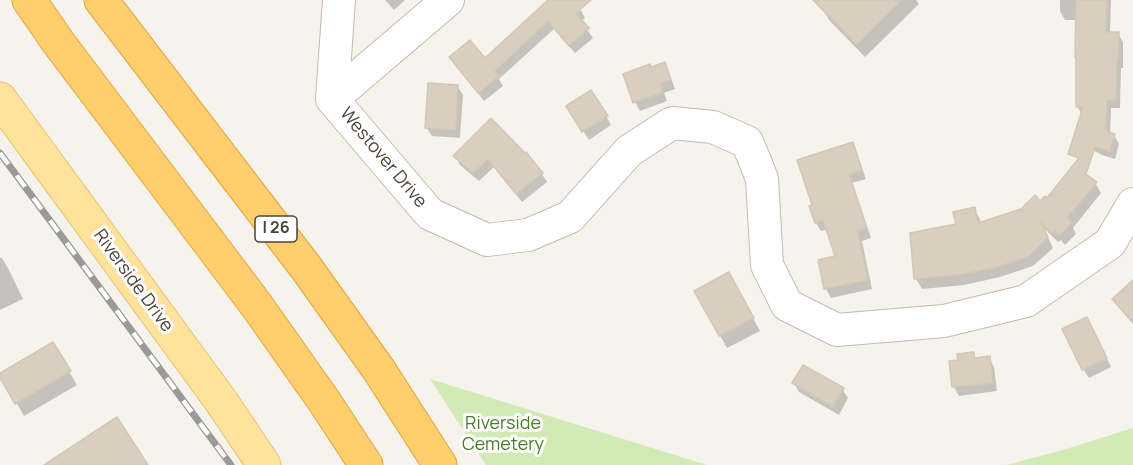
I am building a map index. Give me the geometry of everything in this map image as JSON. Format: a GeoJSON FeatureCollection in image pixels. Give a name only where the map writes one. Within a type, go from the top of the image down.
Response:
{"type":"FeatureCollection","features":[{"type":"Feature","properties":{"kind":"highway"},"geometry":{"type":"LineString","coordinates":[[28,0],[257,306],[366,465]]}},
{"type":"Feature","properties":{"kind":"highway","name":"I 26"},"geometry":{"type":"LineString","coordinates":[[101,0],[307,269],[379,370],[440,465]]}},
{"type":"Feature","properties":{"kind":"main road","name":"Riverside Drive"},"geometry":{"type":"LineString","coordinates":[[0,99],[221,401],[264,465]]}},
{"type":"Feature","properties":{"kind":"street","name":"Westover Drive"},"geometry":{"type":"LineString","coordinates":[[339,0],[332,99],[430,214],[487,240],[528,235],[570,217],[629,152],[672,123],[713,127],[747,142],[762,179],[767,265],[788,305],[837,330],[944,321],[1026,301],[1110,243],[1133,204]]}},
{"type":"Feature","properties":{"kind":"street"},"geometry":{"type":"LineString","coordinates":[[332,99],[448,0]]}},
{"type":"Feature","properties":{"kind":"green space","name":"Riverside Cemetery"},"geometry":{"type":"Polygon","coordinates":[[[430,379],[707,465],[486,465],[430,379]]]}},
{"type":"Feature","properties":{"kind":"green space"},"geometry":{"type":"Polygon","coordinates":[[[1133,428],[1133,465],[1007,465],[1066,449],[1133,428]]]}},
{"type":"Feature","properties":{"kind":"building"},"geometry":{"type":"Polygon","coordinates":[[[548,0],[591,0],[576,13],[589,28],[569,46],[548,21],[495,71],[499,76],[478,93],[449,57],[470,40],[485,58],[548,0]]]}},
{"type":"Feature","properties":{"kind":"building"},"geometry":{"type":"Polygon","coordinates":[[[813,0],[902,0],[857,45],[813,0]]]}},
{"type":"Feature","properties":{"kind":"building"},"geometry":{"type":"Polygon","coordinates":[[[1076,0],[1107,0],[1106,32],[1119,32],[1116,100],[1107,100],[1106,131],[1115,134],[1110,151],[1095,147],[1086,174],[1097,182],[1067,218],[1072,223],[1059,236],[1054,231],[1052,234],[1041,222],[1048,237],[1028,257],[994,268],[958,275],[914,279],[910,233],[956,224],[953,212],[975,207],[978,223],[1021,209],[1035,195],[1040,201],[1045,196],[1047,198],[1079,158],[1068,154],[1083,107],[1076,107],[1076,0]]]}},
{"type":"Feature","properties":{"kind":"building"},"geometry":{"type":"Polygon","coordinates":[[[665,62],[671,80],[660,84],[663,92],[633,103],[623,74],[650,64],[651,67],[665,62]]]}},
{"type":"Feature","properties":{"kind":"building"},"geometry":{"type":"Polygon","coordinates":[[[428,83],[458,85],[456,130],[425,128],[428,83]]]}},
{"type":"Feature","properties":{"kind":"building"},"geometry":{"type":"Polygon","coordinates":[[[591,90],[608,116],[582,132],[566,106],[591,90]]]}},
{"type":"Feature","properties":{"kind":"building"},"geometry":{"type":"Polygon","coordinates":[[[491,118],[526,152],[543,173],[516,194],[488,159],[473,173],[453,156],[491,118]]]}},
{"type":"Feature","properties":{"kind":"building"},"geometry":{"type":"Polygon","coordinates":[[[853,142],[862,170],[849,174],[867,228],[858,231],[868,280],[824,289],[818,260],[835,256],[823,220],[815,223],[809,206],[812,205],[797,160],[853,142]]]}},
{"type":"Feature","properties":{"kind":"building"},"geometry":{"type":"Polygon","coordinates":[[[729,272],[754,318],[719,336],[694,291],[729,272]]]}},
{"type":"Feature","properties":{"kind":"building"},"geometry":{"type":"Polygon","coordinates":[[[1133,280],[1133,322],[1112,299],[1133,280]]]}},
{"type":"Feature","properties":{"kind":"building"},"geometry":{"type":"Polygon","coordinates":[[[1087,317],[1107,358],[1082,370],[1062,329],[1087,317]]]}},
{"type":"Feature","properties":{"kind":"building"},"geometry":{"type":"Polygon","coordinates":[[[53,342],[71,371],[15,404],[0,378],[0,373],[53,342]]]}},
{"type":"Feature","properties":{"kind":"building"},"geometry":{"type":"Polygon","coordinates":[[[974,352],[974,358],[990,356],[993,383],[952,387],[949,361],[958,360],[957,354],[974,352]]]}},
{"type":"Feature","properties":{"kind":"building"},"geometry":{"type":"Polygon","coordinates":[[[803,365],[844,388],[833,407],[792,383],[803,365]]]}},
{"type":"Feature","properties":{"kind":"building"},"geometry":{"type":"Polygon","coordinates":[[[117,417],[148,465],[44,465],[117,417]]]}},
{"type":"Feature","properties":{"kind":"railway"},"geometry":{"type":"LineString","coordinates":[[0,153],[231,465]]}}]}
